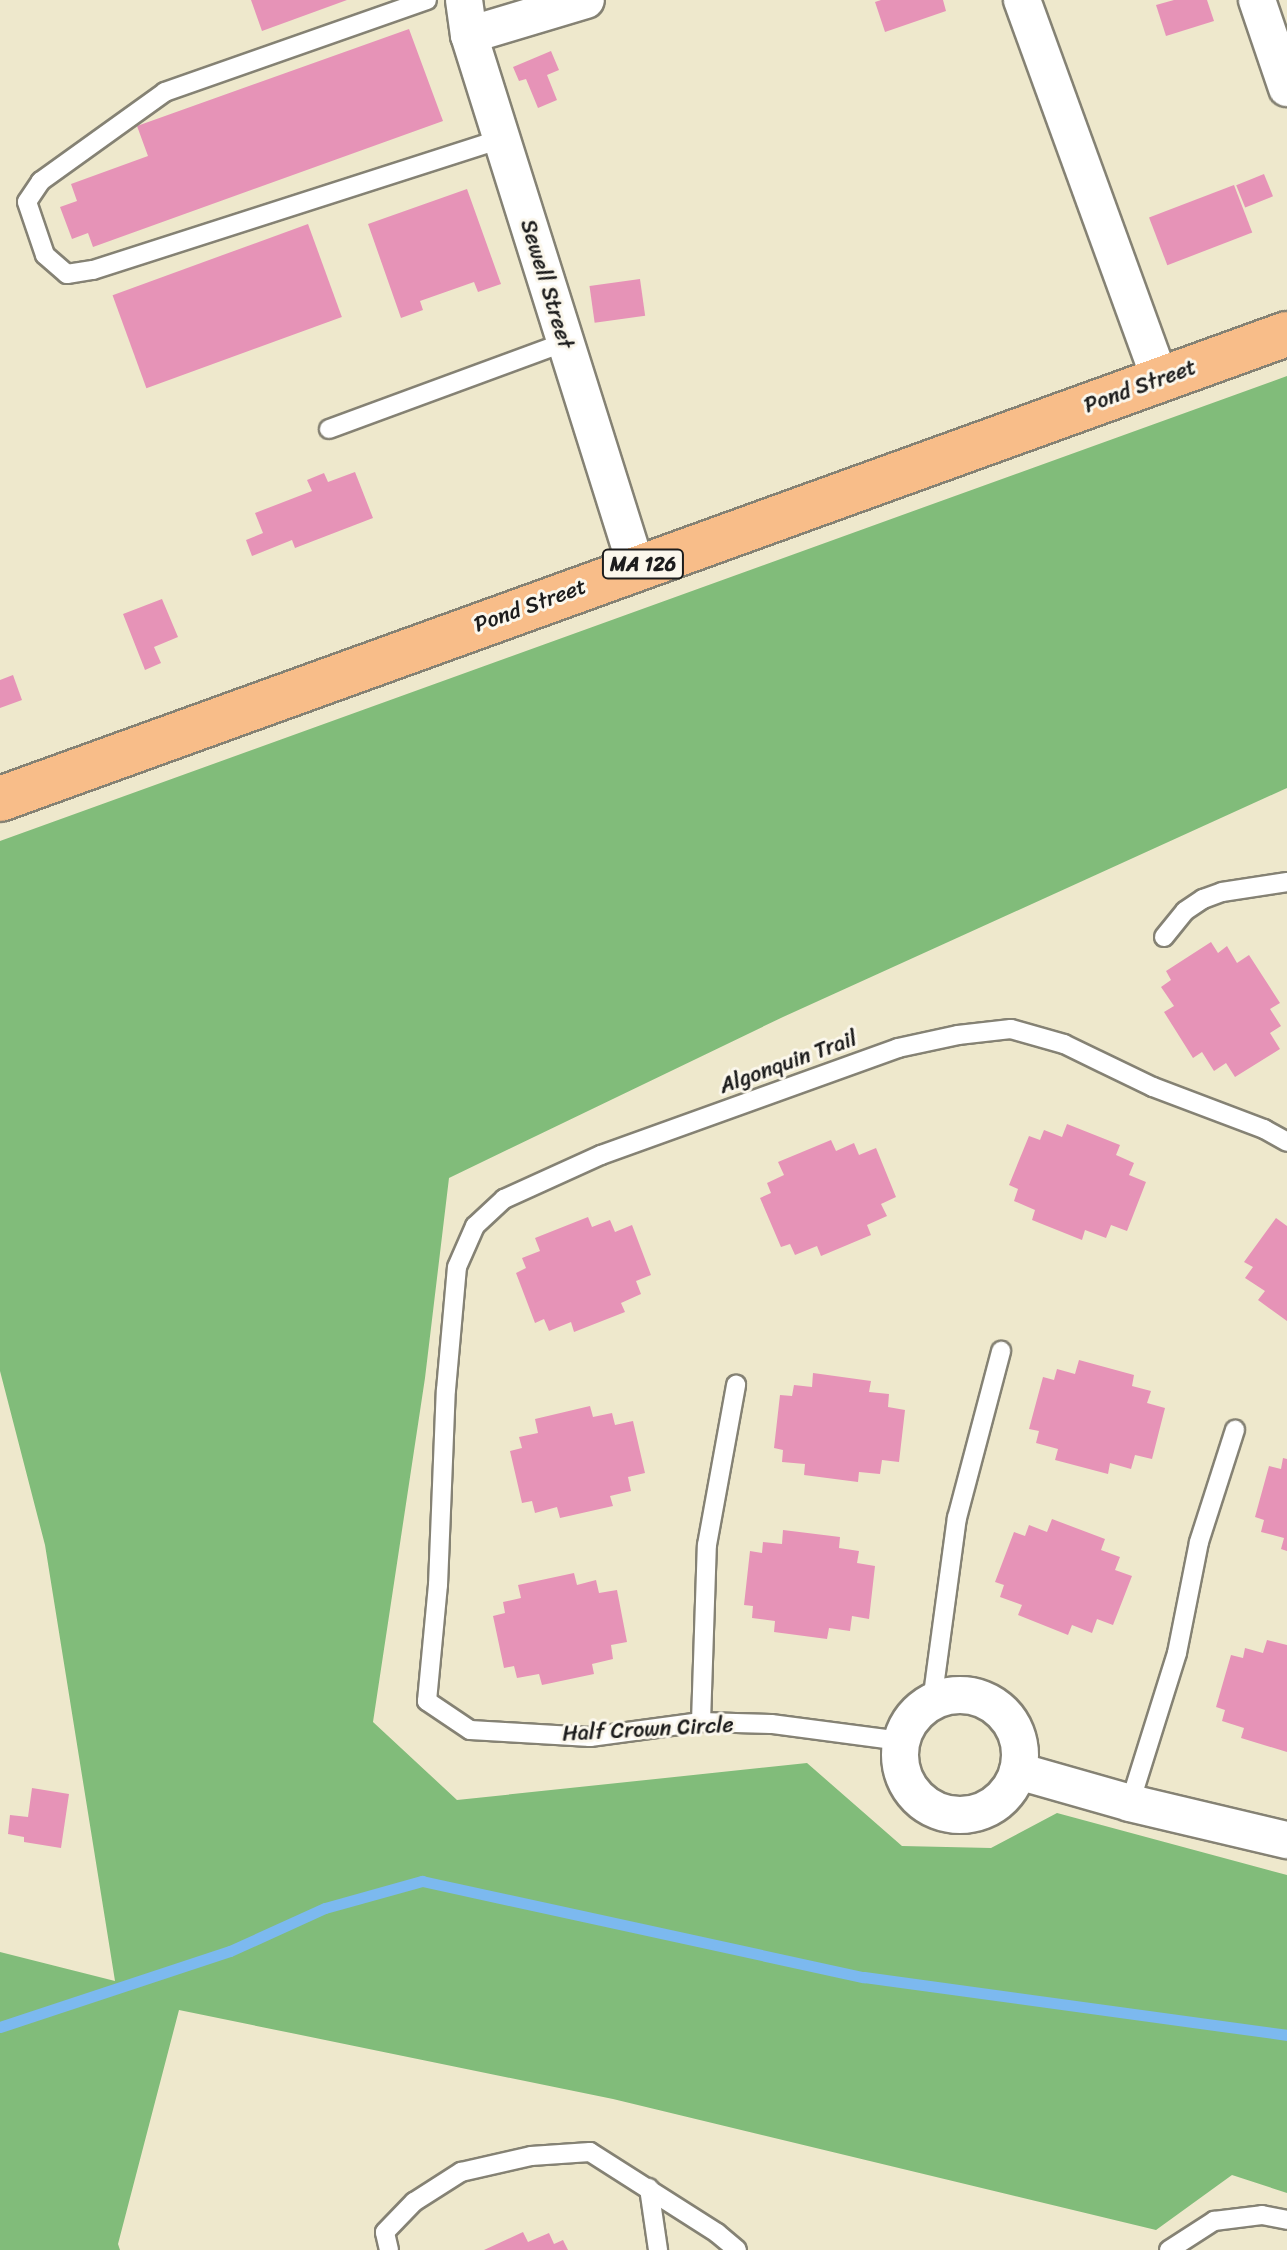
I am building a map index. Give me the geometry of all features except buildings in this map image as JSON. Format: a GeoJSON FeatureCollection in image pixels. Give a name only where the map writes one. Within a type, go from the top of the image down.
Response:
{"type":"FeatureCollection","features":[{"type":"Feature","properties":{"kind":"main road","name":"Pond Street"},"geometry":{"type":"LineString","coordinates":[[0,799],[636,566],[1287,334]]}},
{"type":"Feature","properties":{"kind":"street"},"geometry":{"type":"LineString","coordinates":[[466,17],[586,0]]}},
{"type":"Feature","properties":{"kind":"street"},"geometry":{"type":"LineString","coordinates":[[1022,0],[1160,379]]}},
{"type":"Feature","properties":{"kind":"street"},"geometry":{"type":"LineString","coordinates":[[1257,0],[1280,42],[1287,88]]}},
{"type":"Feature","properties":{"kind":"street","name":"Sewell Street"},"geometry":{"type":"LineString","coordinates":[[466,17],[636,566]]}},
{"type":"Feature","properties":{"kind":"street"},"geometry":{"type":"LineString","coordinates":[[962,1696],[985,1701],[1006,1717],[1019,1748],[1018,1771],[997,1803],[964,1816],[942,1813],[924,1804],[908,1786],[901,1769],[901,1741],[915,1716],[932,1702],[962,1696]]}},
{"type":"Feature","properties":{"kind":"street"},"geometry":{"type":"LineString","coordinates":[[1018,1771],[1130,1803],[1287,1840]]}},
{"type":"Feature","properties":{"kind":"lane"},"geometry":{"type":"LineString","coordinates":[[427,0],[165,92],[41,181],[27,202],[45,255],[67,274],[93,270],[502,139]]}},
{"type":"Feature","properties":{"kind":"lane"},"geometry":{"type":"LineString","coordinates":[[329,429],[565,342]]}},
{"type":"Feature","properties":{"kind":"lane"},"geometry":{"type":"LineString","coordinates":[[1164,937],[1185,911],[1203,899],[1222,892],[1287,882]]}},
{"type":"Feature","properties":{"kind":"lane","name":"Algonquin Trail"},"geometry":{"type":"LineString","coordinates":[[446,1390],[457,1267],[475,1226],[504,1199],[601,1155],[898,1048],[958,1035],[1011,1029],[1064,1044],[1153,1087],[1264,1129],[1287,1142]]}},
{"type":"Feature","properties":{"kind":"lane"},"geometry":{"type":"LineString","coordinates":[[932,1702],[957,1518],[1001,1351]]}},
{"type":"Feature","properties":{"kind":"lane"},"geometry":{"type":"LineString","coordinates":[[701,1722],[707,1545],[736,1385]]}},
{"type":"Feature","properties":{"kind":"lane","name":"Half Crown Circle"},"geometry":{"type":"LineString","coordinates":[[446,1390],[438,1585],[427,1701],[470,1730],[590,1737],[701,1722],[771,1724],[901,1741]]}},
{"type":"Feature","properties":{"kind":"lane"},"geometry":{"type":"LineString","coordinates":[[1130,1803],[1177,1653],[1199,1542],[1235,1430]]}},
{"type":"Feature","properties":{"kind":"lane"},"geometry":{"type":"LineString","coordinates":[[389,2250],[385,2232],[414,2202],[461,2172],[531,2156],[590,2152],[649,2188],[737,2250]]}},
{"type":"Feature","properties":{"kind":"lane"},"geometry":{"type":"LineString","coordinates":[[649,2188],[658,2250]]}},
{"type":"Feature","properties":{"kind":"lane"},"geometry":{"type":"LineString","coordinates":[[1169,2250],[1214,2221],[1262,2215],[1287,2220]]}},
{"type":"Feature","properties":{"kind":"green space"},"geometry":{"type":"Polygon","coordinates":[[[1287,376],[1287,788],[783,1017],[449,1178],[425,1378],[373,1722],[457,1800],[807,1763],[902,1846],[991,1848],[1057,1813],[1287,1875],[1287,2193],[1232,2175],[1156,2230],[613,2099],[179,2010],[118,2244],[120,2250],[0,2250],[0,1952],[115,1981],[45,1545],[0,1371],[0,841],[1287,376]]]}},
{"type":"Feature","properties":{"kind":"waterway"},"geometry":{"type":"LineString","coordinates":[[0,2027],[230,1951],[325,1908],[422,1881],[864,1977],[1287,2035]]}}]}
